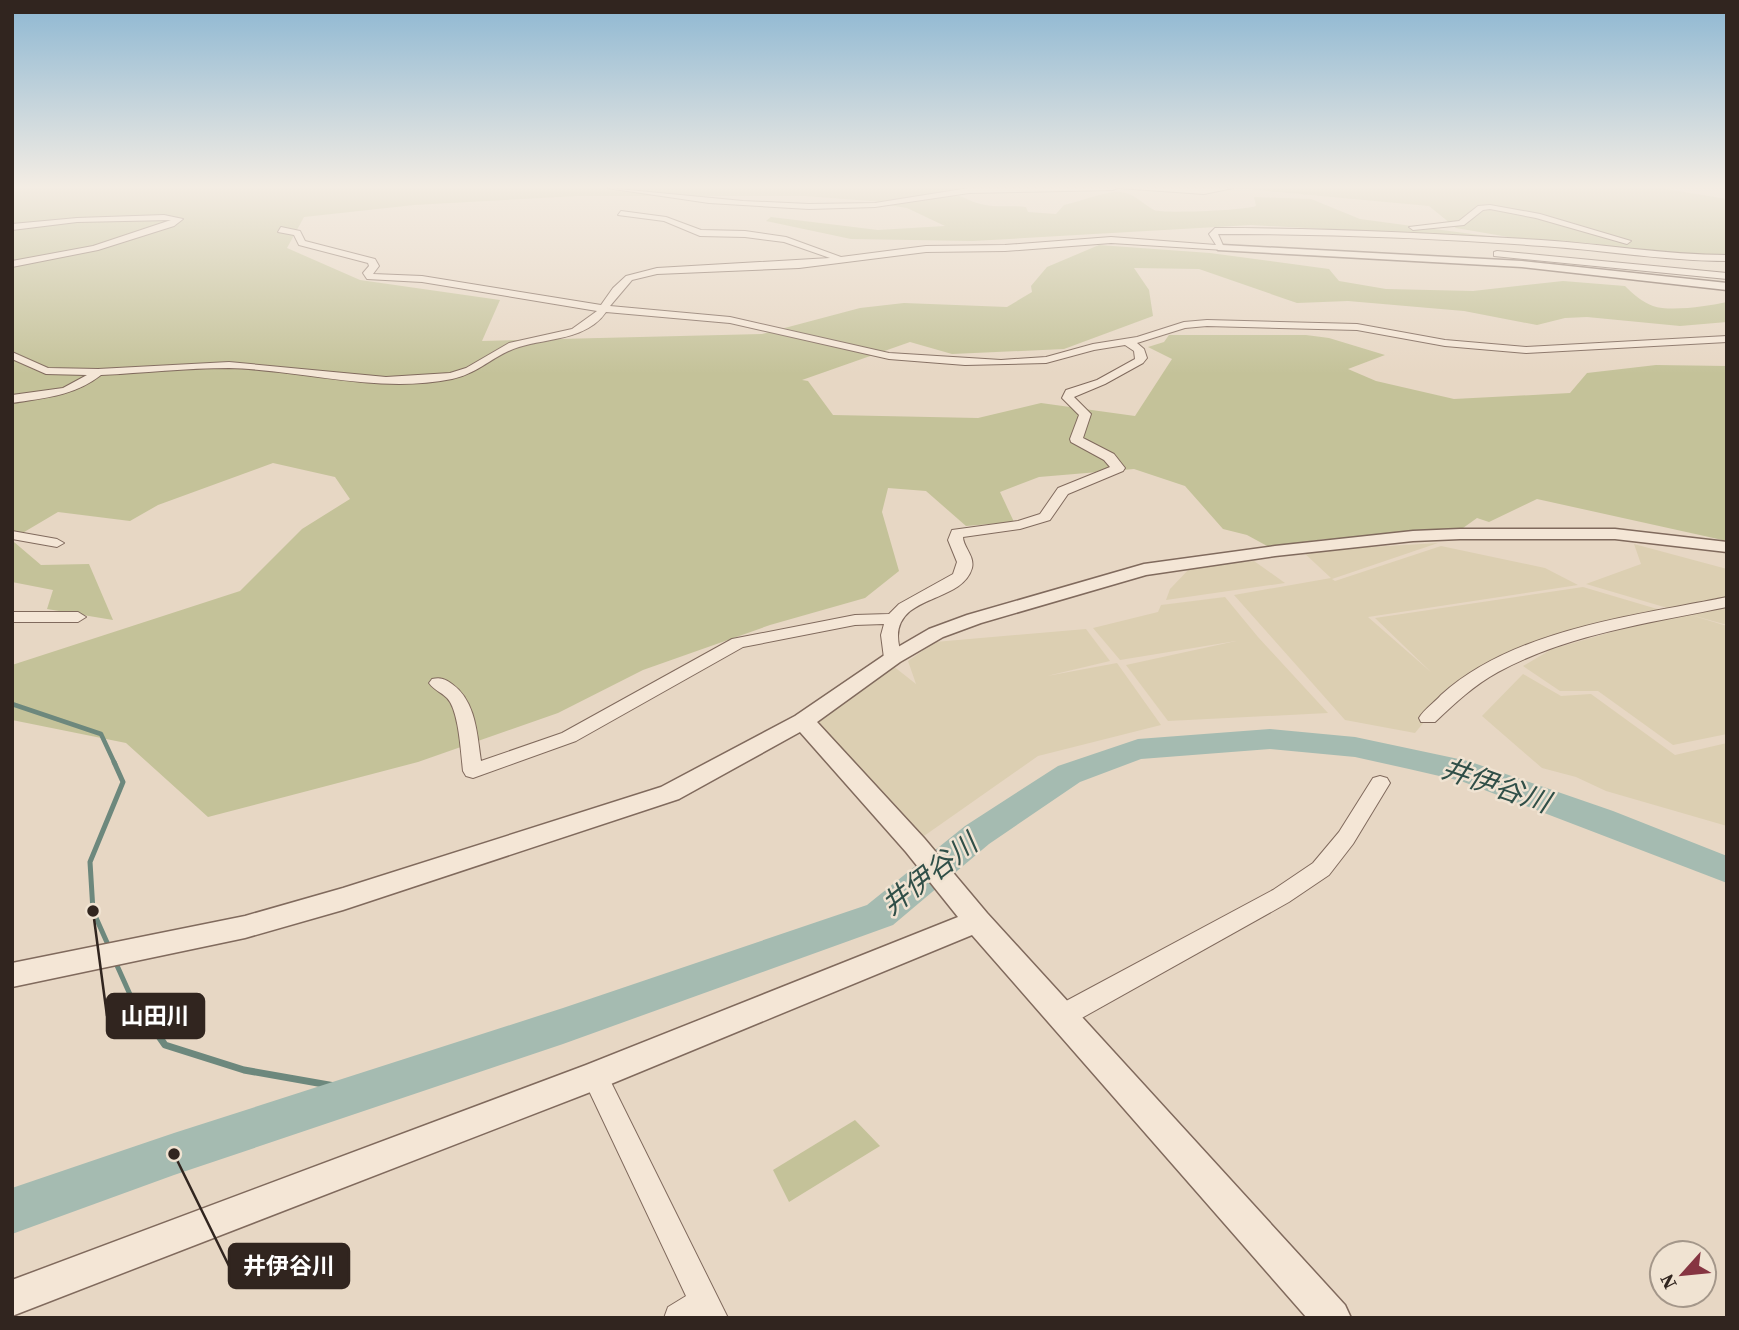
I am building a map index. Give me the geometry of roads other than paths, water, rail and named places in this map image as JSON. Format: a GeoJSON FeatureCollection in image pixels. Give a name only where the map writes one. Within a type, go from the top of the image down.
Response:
{"type":"FeatureCollection","features":[{"type":"Feature","properties":{"kind":"street"},"geometry":{"type":"LineString","coordinates":[[12,264],[84,250]]}},
{"type":"Feature","properties":{"kind":"street"},"geometry":{"type":"LineString","coordinates":[[325,250],[372,261],[374,266],[368,273],[370,277],[441,281],[604,309],[730,320],[904,358],[1023,362],[1126,342],[1184,325],[1207,323],[1357,327],[1445,343],[1526,350],[1727,339]]}},
{"type":"Feature","properties":{"kind":"street"},"geometry":{"type":"LineString","coordinates":[[813,250],[843,261]]}},
{"type":"Feature","properties":{"kind":"street"},"geometry":{"type":"LineString","coordinates":[[12,355],[46,371],[98,372],[229,365],[386,380],[441,377],[470,370],[513,345],[575,331],[597,318],[623,283],[641,274],[843,261],[919,250]]}},
{"type":"Feature","properties":{"kind":"street"},"geometry":{"type":"LineString","coordinates":[[1347,250],[1527,260],[1727,287]]}},
{"type":"Feature","properties":{"kind":"street"},"geometry":{"type":"LineString","coordinates":[[1419,250],[1727,276]]}},
{"type":"Feature","properties":{"kind":"street"},"geometry":{"type":"LineString","coordinates":[[1519,250],[1527,260]]}},
{"type":"Feature","properties":{"kind":"street"},"geometry":{"type":"LineString","coordinates":[[1631,250],[1687,258],[1727,258]]}},
{"type":"Feature","properties":{"kind":"street"},"geometry":{"type":"LineString","coordinates":[[1687,258],[1703,275]]}},
{"type":"Feature","properties":{"kind":"street"},"geometry":{"type":"LineString","coordinates":[[438,682],[457,696],[465,720],[473,771],[569,737],[738,643],[855,620],[892,619],[916,599],[944,587],[962,575],[966,562],[955,540],[957,533],[1020,525],[1045,517],[1063,491],[1118,468],[1109,457],[1076,439],[1086,414],[1068,398],[1070,393],[1101,382],[1139,361],[1139,349],[1126,342]]}},
{"type":"Feature","properties":{"kind":"street"},"geometry":{"type":"LineString","coordinates":[[12,399],[65,391],[81,385],[98,372]]}},
{"type":"Feature","properties":{"kind":"street"},"geometry":{"type":"LineString","coordinates":[[12,975],[245,927],[342,899],[670,793],[803,721],[892,658],[936,633],[974,619],[1144,570],[1201,560],[1413,536],[1500,533],[1615,534],[1727,547]]}},
{"type":"Feature","properties":{"kind":"street"},"geometry":{"type":"LineString","coordinates":[[12,535],[57,543]]}},
{"type":"Feature","properties":{"kind":"street"},"geometry":{"type":"LineString","coordinates":[[1428,718],[1441,704],[1482,672],[1558,641],[1727,602]]}},
{"type":"Feature","properties":{"kind":"street"},"geometry":{"type":"LineString","coordinates":[[12,617],[78,617]]}},
{"type":"Feature","properties":{"kind":"street"},"geometry":{"type":"LineString","coordinates":[[892,619],[888,643],[892,658]]}},
{"type":"Feature","properties":{"kind":"street"},"geometry":{"type":"LineString","coordinates":[[803,721],[915,845],[972,915],[1332,1318]]}},
{"type":"Feature","properties":{"kind":"street"},"geometry":{"type":"LineString","coordinates":[[1062,1016],[1281,896],[1321,869],[1346,838],[1380,783]]}},
{"type":"Feature","properties":{"kind":"street"},"geometry":{"type":"LineString","coordinates":[[12,1298],[595,1076],[972,915]]}},
{"type":"Feature","properties":{"kind":"street"},"geometry":{"type":"LineString","coordinates":[[595,1076],[709,1310],[679,1318]]}},
{"type":"Feature","properties":{"kind":"waterway"},"geometry":{"type":"LineString","coordinates":[[12,704],[101,734],[115,764]]}},
{"type":"Feature","properties":{"kind":"waterway","name":"井伊谷川"},"geometry":{"type":"LineString","coordinates":[[12,1211],[174,1154],[563,1026],[880,915],[977,835],[1069,774],[1138,749],[1270,739],[1355,747],[1409,758],[1468,772],[1601,820],[1727,870]]}},
{"type":"Feature","properties":{"kind":"waterway"},"geometry":{"type":"LineString","coordinates":[[109,947],[93,911],[90,862],[123,782],[114,762]]}},
{"type":"Feature","properties":{"kind":"waterway"},"geometry":{"type":"LineString","coordinates":[[115,961],[132,999],[143,1014]]}},
{"type":"Feature","properties":{"kind":"waterway"},"geometry":{"type":"LineString","coordinates":[[142,1012],[165,1045],[244,1070],[363,1091]]}},
{"type":"Feature","properties":{"kind":"place","name":"山田川"},"geometry":{"type":"Point","coordinates":[93,911]}},
{"type":"Feature","properties":{"kind":"place","name":"井伊谷川"},"geometry":{"type":"Point","coordinates":[174,1154]}}]}
